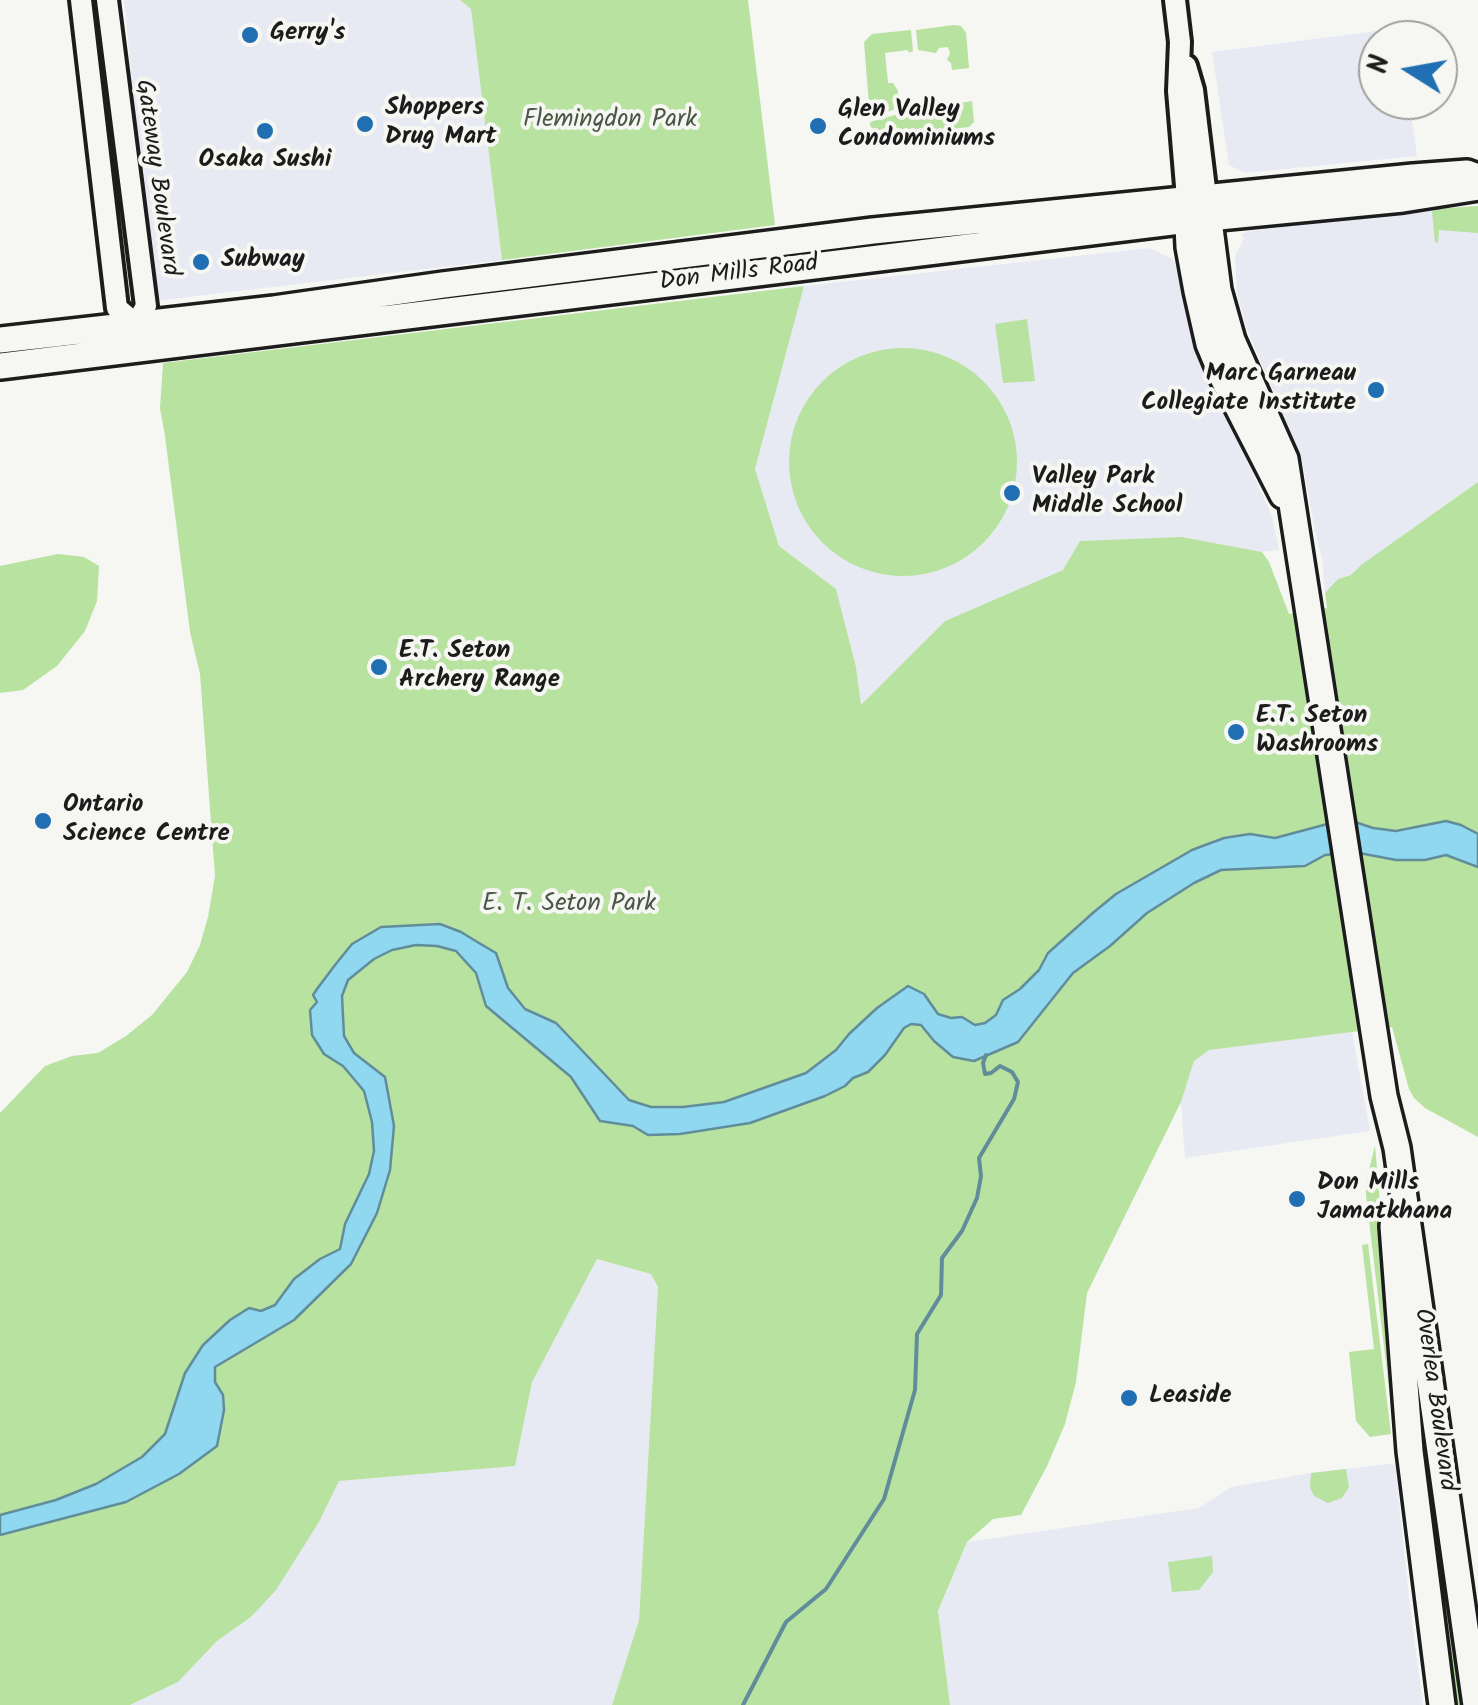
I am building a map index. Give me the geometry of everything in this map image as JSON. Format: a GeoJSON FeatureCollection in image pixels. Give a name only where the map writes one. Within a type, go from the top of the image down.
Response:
{"type":"FeatureCollection","features":[{"type":"Feature","properties":{"kind":"main road","name":"Don Mills Road"},"geometry":{"type":"LineString","coordinates":[[0,366],[1450,174],[1467,173],[1478,178]]}},
{"type":"Feature","properties":{"kind":"main road","name":"Don Mills Road"},"geometry":{"type":"LineString","coordinates":[[0,340],[874,231],[1404,199],[1478,187]]}},
{"type":"Feature","properties":{"kind":"main road","name":"Overlea Boulevard"},"geometry":{"type":"LineString","coordinates":[[1197,209],[1232,340],[1285,459],[1384,1096],[1410,1451],[1442,1705]]}},
{"type":"Feature","properties":{"kind":"main road","name":"Overlea Boulevard"},"geometry":{"type":"LineString","coordinates":[[1384,1096],[1396,1148],[1476,1705]]}},
{"type":"Feature","properties":{"kind":"street","name":"Gateway Boulevard"},"geometry":{"type":"LineString","coordinates":[[80,0],[117,308],[136,324],[146,306],[107,0]]}},
{"type":"Feature","properties":{"kind":"street"},"geometry":{"type":"LineString","coordinates":[[1175,0],[1192,90],[1197,209]]}},
{"type":"Feature","properties":{"kind":"street"},"geometry":{"type":"LineString","coordinates":[[104,190],[130,183]]}},
{"type":"Feature","properties":{"kind":"shaded area"},"geometry":{"type":"Polygon","coordinates":[[[124,0],[460,0],[471,9],[502,260],[154,301],[124,0]]]}},
{"type":"Feature","properties":{"kind":"shaded area"},"geometry":{"type":"Polygon","coordinates":[[[1358,33],[1358,120],[1412,120],[1417,156],[1245,173],[1229,165],[1212,52],[1358,33]]]}},
{"type":"Feature","properties":{"kind":"shaded area","name":"Marc Garneau Collegiate Institute"},"geometry":{"type":"Polygon","coordinates":[[[1478,206],[1478,482],[1351,575],[1338,579],[1325,593],[1322,558],[1301,455],[1247,330],[1237,293],[1235,256],[1244,239],[1242,234],[1400,211],[1478,206]]]}},
{"type":"Feature","properties":{"kind":"shaded area","name":"Valley Park Middle School"},"geometry":{"type":"Polygon","coordinates":[[[1149,248],[1173,259],[1178,268],[1192,339],[1272,516],[1279,550],[1262,552],[1182,537],[1063,570],[945,621],[861,706],[856,667],[836,589],[779,546],[755,469],[804,286],[1149,248]]]}},
{"type":"Feature","properties":{"kind":"shaded area"},"geometry":{"type":"Polygon","coordinates":[[[1352,1032],[1370,1131],[1185,1158],[1181,1102],[1194,1061],[1208,1050],[1352,1032]]]}},
{"type":"Feature","properties":{"kind":"shaded area"},"geometry":{"type":"Polygon","coordinates":[[[596,1259],[651,1274],[658,1287],[639,1620],[612,1705],[130,1705],[178,1682],[217,1641],[252,1617],[319,1522],[339,1481],[515,1466],[532,1382],[596,1259]]]}},
{"type":"Feature","properties":{"kind":"shaded area"},"geometry":{"type":"Polygon","coordinates":[[[1395,1465],[1423,1705],[950,1705],[938,1612],[967,1542],[1199,1508],[1231,1487],[1395,1465]]]}},
{"type":"Feature","properties":{"kind":"green space","name":"Flemingdon Park"},"geometry":{"type":"Polygon","coordinates":[[[460,0],[748,0],[775,225],[502,260],[471,9],[460,0]]]}},
{"type":"Feature","properties":{"kind":"green space"},"geometry":{"type":"Polygon","coordinates":[[[961,26],[966,33],[969,68],[952,70],[947,60],[948,47],[939,48],[936,53],[918,50],[916,30],[961,26]]]}},
{"type":"Feature","properties":{"kind":"green space"},"geometry":{"type":"Polygon","coordinates":[[[911,30],[913,51],[885,53],[888,83],[893,83],[898,91],[898,106],[870,117],[864,42],[872,34],[911,30]]]}},
{"type":"Feature","properties":{"kind":"green space"},"geometry":{"type":"Polygon","coordinates":[[[972,101],[974,122],[969,127],[883,137],[876,135],[870,125],[918,107],[940,108],[972,101]]]}},
{"type":"Feature","properties":{"kind":"green space"},"geometry":{"type":"Polygon","coordinates":[[[1478,206],[1478,233],[1439,230],[1438,243],[1435,242],[1432,212],[1478,206]]]}},
{"type":"Feature","properties":{"kind":"green space","name":"E. T. Seton Park"},"geometry":{"type":"Polygon","coordinates":[[[804,286],[755,469],[779,546],[836,589],[856,667],[861,705],[945,621],[1063,570],[1080,541],[1182,537],[1262,552],[1289,614],[1327,608],[1325,593],[1338,579],[1351,575],[1478,482],[1478,1137],[1414,1098],[1392,1027],[1209,1050],[1194,1061],[1181,1102],[1087,1293],[1076,1382],[1065,1424],[1047,1466],[1021,1515],[993,1519],[967,1542],[938,1611],[950,1705],[612,1705],[639,1620],[658,1287],[651,1274],[597,1259],[532,1382],[515,1466],[339,1481],[319,1522],[276,1590],[251,1617],[217,1641],[178,1682],[130,1705],[0,1705],[0,1113],[45,1066],[72,1056],[98,1053],[152,1015],[187,972],[200,945],[215,876],[200,674],[190,632],[160,408],[163,363],[804,286]]]}},
{"type":"Feature","properties":{"kind":"green space"},"geometry":{"type":"Polygon","coordinates":[[[1027,319],[1035,381],[1003,383],[995,324],[1027,319]]]}},
{"type":"Feature","properties":{"kind":"green space"},"geometry":{"type":"Polygon","coordinates":[[[903,348],[947,357],[984,381],[1008,418],[1017,462],[1008,506],[984,543],[947,567],[903,576],[859,567],[822,543],[798,506],[789,462],[798,418],[822,381],[859,357],[903,348]]]}},
{"type":"Feature","properties":{"kind":"green space"},"geometry":{"type":"Polygon","coordinates":[[[58,554],[84,557],[99,566],[97,601],[85,631],[57,666],[23,690],[0,693],[0,566],[58,554]]]}},
{"type":"Feature","properties":{"kind":"green space"},"geometry":{"type":"Polygon","coordinates":[[[1375,1146],[1400,1425],[1394,1431],[1366,1195],[1375,1146]]]}},
{"type":"Feature","properties":{"kind":"green space"},"geometry":{"type":"Polygon","coordinates":[[[1368,1244],[1391,1434],[1370,1437],[1356,1421],[1349,1352],[1374,1349],[1362,1245],[1368,1244]]]}},
{"type":"Feature","properties":{"kind":"green space"},"geometry":{"type":"Polygon","coordinates":[[[1346,1469],[1349,1487],[1342,1498],[1328,1503],[1314,1496],[1311,1473],[1346,1469]]]}},
{"type":"Feature","properties":{"kind":"green space"},"geometry":{"type":"Polygon","coordinates":[[[1432,1474],[1470,1705],[1454,1705],[1425,1476],[1432,1474]]]}},
{"type":"Feature","properties":{"kind":"green space"},"geometry":{"type":"Polygon","coordinates":[[[1212,1556],[1213,1572],[1199,1590],[1172,1592],[1168,1562],[1212,1556]]]}},
{"type":"Feature","properties":{"kind":"water"},"geometry":{"type":"Polygon","coordinates":[[[1446,821],[1478,834],[1478,867],[1446,855],[1396,860],[1354,852],[1325,855],[1305,866],[1221,870],[1147,913],[1073,973],[1018,1042],[974,1061],[953,1057],[921,1025],[911,1024],[868,1072],[825,1096],[750,1123],[680,1134],[648,1135],[633,1126],[600,1121],[571,1077],[486,1006],[476,973],[456,951],[416,945],[392,950],[348,980],[342,996],[344,1036],[354,1053],[385,1077],[394,1126],[390,1170],[377,1213],[351,1264],[294,1320],[215,1367],[215,1382],[223,1395],[224,1410],[217,1446],[179,1474],[126,1502],[0,1535],[0,1515],[96,1484],[142,1457],[165,1434],[185,1373],[203,1345],[249,1308],[261,1311],[275,1305],[294,1279],[340,1249],[345,1224],[369,1174],[374,1151],[372,1122],[364,1091],[343,1066],[324,1054],[312,1035],[310,1010],[317,1002],[313,995],[352,944],[381,927],[440,924],[461,932],[496,953],[508,988],[525,1009],[556,1023],[629,1100],[651,1107],[683,1107],[724,1102],[806,1073],[836,1050],[877,1008],[908,986],[924,994],[938,1014],[962,1017],[975,1025],[985,1023],[996,1015],[1003,1000],[1039,970],[1048,953],[1116,894],[1192,850],[1224,838],[1250,834],[1275,838],[1335,822],[1396,831],[1446,821]]]}},
{"type":"Feature","properties":{"kind":"waterway"},"geometry":{"type":"LineString","coordinates":[[743,1705],[786,1622],[826,1589],[884,1499],[915,1390],[917,1334],[941,1295],[942,1258],[962,1231],[977,1198],[979,1158],[1014,1099],[1018,1082],[1012,1072],[1000,1066],[985,1074],[986,1055]]}},
{"type":"Feature","properties":{"kind":"place","name":"Gerry's"},"geometry":{"type":"Point","coordinates":[250,35]}},
{"type":"Feature","properties":{"kind":"place","name":"Shoppers Drug Mart"},"geometry":{"type":"Point","coordinates":[365,124]}},
{"type":"Feature","properties":{"kind":"place","name":"Glen Valley Condominiums"},"geometry":{"type":"Point","coordinates":[818,126]}},
{"type":"Feature","properties":{"kind":"place","name":"Osaka Sushi"},"geometry":{"type":"Point","coordinates":[265,131]}},
{"type":"Feature","properties":{"kind":"place","name":"Subway"},"geometry":{"type":"Point","coordinates":[201,262]}},
{"type":"Feature","properties":{"kind":"place","name":"Marc Garneau Collegiate Institute"},"geometry":{"type":"Point","coordinates":[1376,390]}},
{"type":"Feature","properties":{"kind":"place","name":"Valley Park Middle School"},"geometry":{"type":"Point","coordinates":[1012,493]}},
{"type":"Feature","properties":{"kind":"place","name":"E.T. Seton Archery Range"},"geometry":{"type":"Point","coordinates":[379,667]}},
{"type":"Feature","properties":{"kind":"place","name":"E.T. Seton Washrooms"},"geometry":{"type":"Point","coordinates":[1236,732]}},
{"type":"Feature","properties":{"kind":"place","name":"Ontario Science Centre"},"geometry":{"type":"Point","coordinates":[43,821]}},
{"type":"Feature","properties":{"kind":"place","name":"Don Mills Jamatkhana"},"geometry":{"type":"Point","coordinates":[1297,1199]}},
{"type":"Feature","properties":{"kind":"place","name":"Leaside"},"geometry":{"type":"Point","coordinates":[1129,1398]}}]}
